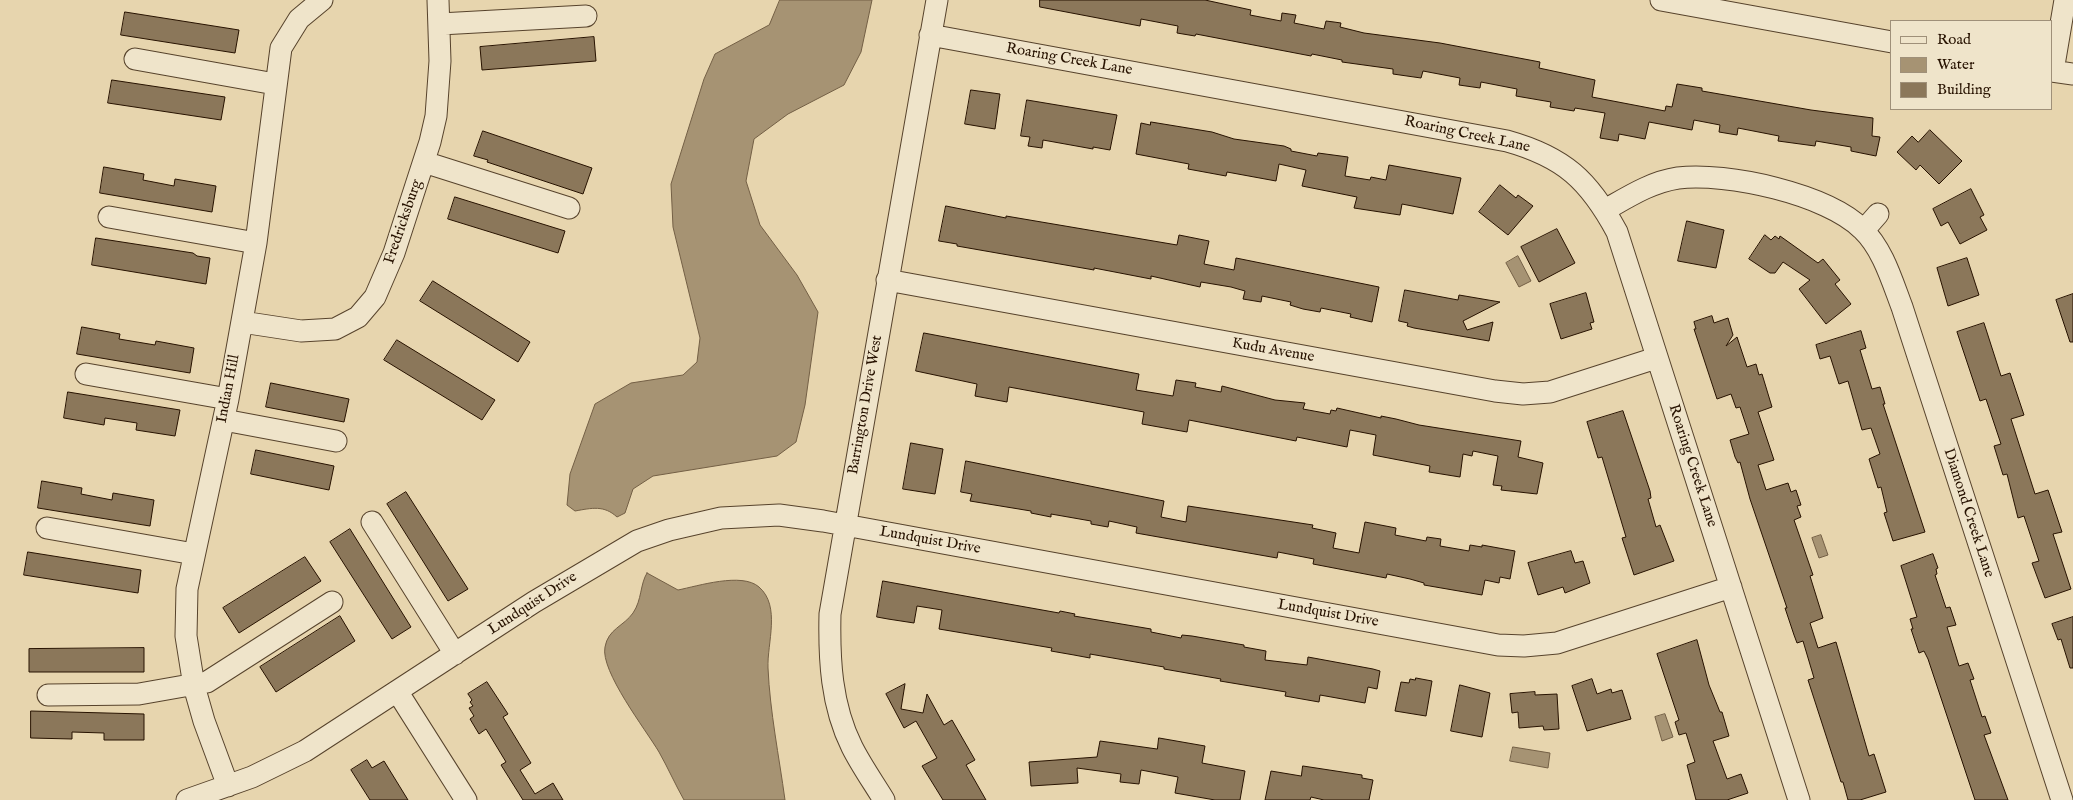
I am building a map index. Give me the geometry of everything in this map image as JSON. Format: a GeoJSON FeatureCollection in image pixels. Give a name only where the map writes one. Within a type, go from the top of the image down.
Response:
{"type":"FeatureCollection","features":[{"type":"Feature","properties":{"kind":"street","name":"Fredricksburg"},"geometry":{"type":"LineString","coordinates":[[242,322],[301,331],[320,331],[335,329],[358,317],[368,307],[384,280],[424,162],[436,116],[440,24],[438,0]]}},
{"type":"Feature","properties":{"kind":"street","name":"Barrington Drive West"},"geometry":{"type":"LineString","coordinates":[[884,800],[851,746],[841,719],[832,683],[829,656],[830,614],[936,0]]}},
{"type":"Feature","properties":{"kind":"street"},"geometry":{"type":"LineString","coordinates":[[1661,0],[1890,42]]}},
{"type":"Feature","properties":{"kind":"street"},"geometry":{"type":"LineString","coordinates":[[2059,72],[2065,0]]}},
{"type":"Feature","properties":{"kind":"street","name":"Indian Hill"},"geometry":{"type":"LineString","coordinates":[[228,786],[204,721],[194,686],[188,656],[185,621],[187,589],[224,420],[256,243],[275,84],[282,48],[289,33],[299,19],[318,1]]}},
{"type":"Feature","properties":{"kind":"street"},"geometry":{"type":"LineString","coordinates":[[440,24],[586,16]]}},
{"type":"Feature","properties":{"kind":"street","name":"Roaring Creek Lane"},"geometry":{"type":"LineString","coordinates":[[930,35],[1507,141],[1552,157],[1572,171],[1605,210],[1617,232],[1799,800]]}},
{"type":"Feature","properties":{"kind":"street"},"geometry":{"type":"LineString","coordinates":[[135,59],[275,84]]}},
{"type":"Feature","properties":{"kind":"street"},"geometry":{"type":"LineString","coordinates":[[424,162],[569,208]]}},
{"type":"Feature","properties":{"kind":"street","name":"Diamond Creek Lane"},"geometry":{"type":"LineString","coordinates":[[1605,210],[1643,189],[1661,182],[1678,178],[1714,178],[1797,194],[1828,207],[1864,230],[1884,261],[1902,307],[2062,800]]}},
{"type":"Feature","properties":{"kind":"street"},"geometry":{"type":"LineString","coordinates":[[1864,230],[1878,214]]}},
{"type":"Feature","properties":{"kind":"street"},"geometry":{"type":"LineString","coordinates":[[109,217],[256,243]]}},
{"type":"Feature","properties":{"kind":"street","name":"Kudu Avenue"},"geometry":{"type":"LineString","coordinates":[[888,280],[1495,391],[1523,394],[1550,392],[1656,358]]}},
{"type":"Feature","properties":{"kind":"street"},"geometry":{"type":"LineString","coordinates":[[86,374],[228,399]]}},
{"type":"Feature","properties":{"kind":"street"},"geometry":{"type":"LineString","coordinates":[[224,420],[336,442]]}},
{"type":"Feature","properties":{"kind":"street","name":"Lundquist Drive"},"geometry":{"type":"LineString","coordinates":[[186,800],[228,786],[305,751],[593,565],[637,541],[669,530],[722,518],[779,515],[845,525],[1470,640],[1515,646],[1557,643],[1731,587]]}},
{"type":"Feature","properties":{"kind":"street"},"geometry":{"type":"LineString","coordinates":[[372,522],[455,654]]}},
{"type":"Feature","properties":{"kind":"street"},"geometry":{"type":"LineString","coordinates":[[47,528],[194,554]]}},
{"type":"Feature","properties":{"kind":"street"},"geometry":{"type":"LineString","coordinates":[[48,695],[139,694],[194,686],[207,682],[332,602]]}},
{"type":"Feature","properties":{"kind":"street"},"geometry":{"type":"LineString","coordinates":[[396,692],[466,800]]}},
{"type":"Feature","properties":{"kind":"water"},"geometry":{"type":"Polygon","coordinates":[[[780,0],[872,0],[861,52],[844,85],[788,114],[754,139],[746,181],[760,225],[797,275],[818,312],[805,405],[796,442],[777,456],[653,476],[633,489],[625,513],[617,517],[602,509],[592,508],[575,511],[567,505],[570,474],[595,404],[631,383],[683,375],[697,362],[700,338],[673,227],[671,184],[704,79],[715,54],[769,25],[780,0]]]}},
{"type":"Feature","properties":{"kind":"water"},"geometry":{"type":"Polygon","coordinates":[[[1518,256],[1531,281],[1519,287],[1506,263],[1518,256]]]}},
{"type":"Feature","properties":{"kind":"water"},"geometry":{"type":"Polygon","coordinates":[[[1821,535],[1828,555],[1819,558],[1812,538],[1821,535]]]}},
{"type":"Feature","properties":{"kind":"water"},"geometry":{"type":"Polygon","coordinates":[[[647,573],[678,590],[731,580],[751,583],[759,587],[766,595],[770,604],[771,614],[768,658],[769,684],[785,800],[684,800],[659,752],[616,685],[605,658],[605,647],[609,636],[633,613],[647,573]]]}},
{"type":"Feature","properties":{"kind":"water"},"geometry":{"type":"Polygon","coordinates":[[[1665,714],[1673,737],[1662,741],[1655,717],[1665,714]]]}},
{"type":"Feature","properties":{"kind":"water"},"geometry":{"type":"Polygon","coordinates":[[[1513,747],[1550,753],[1548,768],[1510,761],[1513,747]]]}},
{"type":"Feature","properties":{"kind":"building"},"geometry":{"type":"Polygon","coordinates":[[[1040,0],[1205,0],[1251,10],[1250,15],[1281,21],[1282,13],[1296,15],[1294,23],[1324,29],[1326,21],[1341,23],[1340,27],[1364,33],[1440,43],[1540,62],[1539,68],[1595,80],[1592,97],[1665,111],[1666,106],[1672,107],[1677,84],[1702,88],[1702,91],[1811,110],[1873,118],[1872,136],[1880,137],[1876,156],[1851,151],[1851,147],[1816,141],[1815,146],[1778,141],[1779,136],[1738,128],[1737,135],[1719,132],[1720,125],[1694,120],[1692,130],[1649,122],[1645,139],[1619,134],[1618,141],[1600,138],[1605,113],[1575,108],[1574,111],[1550,107],[1551,102],[1516,96],[1517,89],[1481,82],[1480,88],[1459,85],[1460,78],[1423,71],[1421,78],[1393,74],[1393,69],[1342,62],[1342,60],[1312,54],[1311,56],[1196,34],[1195,36],[1177,33],[1178,26],[1141,19],[1140,26],[1040,7],[1040,0]]]}},
{"type":"Feature","properties":{"kind":"building"},"geometry":{"type":"Polygon","coordinates":[[[125,12],[239,30],[235,53],[121,35],[125,12]]]}},
{"type":"Feature","properties":{"kind":"building"},"geometry":{"type":"Polygon","coordinates":[[[594,37],[596,61],[482,70],[480,47],[594,37]]]}},
{"type":"Feature","properties":{"kind":"building"},"geometry":{"type":"Polygon","coordinates":[[[112,80],[225,97],[221,120],[108,103],[112,80]]]}},
{"type":"Feature","properties":{"kind":"building"},"geometry":{"type":"Polygon","coordinates":[[[971,90],[1000,94],[995,129],[965,124],[971,90]]]}},
{"type":"Feature","properties":{"kind":"building"},"geometry":{"type":"Polygon","coordinates":[[[1027,100],[1117,115],[1110,150],[1093,147],[1093,149],[1043,140],[1042,148],[1028,146],[1030,137],[1021,136],[1027,100]]]}},
{"type":"Feature","properties":{"kind":"building"},"geometry":{"type":"Polygon","coordinates":[[[1151,122],[1212,132],[1234,139],[1284,146],[1291,149],[1291,151],[1317,156],[1318,153],[1348,157],[1345,176],[1370,180],[1371,177],[1386,180],[1389,165],[1461,178],[1453,214],[1402,204],[1400,215],[1354,208],[1357,197],[1302,186],[1306,170],[1279,164],[1276,181],[1227,172],[1226,176],[1188,169],[1189,164],[1136,154],[1141,123],[1150,125],[1151,122]]]}},
{"type":"Feature","properties":{"kind":"building"},"geometry":{"type":"Polygon","coordinates":[[[1930,130],[1962,161],[1939,184],[1920,165],[1916,170],[1897,152],[1912,136],[1918,142],[1930,130]]]}},
{"type":"Feature","properties":{"kind":"building"},"geometry":{"type":"Polygon","coordinates":[[[483,131],[592,168],[583,194],[474,156],[483,131]]]}},
{"type":"Feature","properties":{"kind":"building"},"geometry":{"type":"Polygon","coordinates":[[[104,167],[144,174],[143,180],[174,186],[175,179],[216,186],[212,212],[100,193],[104,167]]]}},
{"type":"Feature","properties":{"kind":"building"},"geometry":{"type":"Polygon","coordinates":[[[1500,185],[1516,198],[1518,195],[1533,206],[1508,235],[1479,212],[1500,185]]]}},
{"type":"Feature","properties":{"kind":"building"},"geometry":{"type":"Polygon","coordinates":[[[1971,189],[1984,215],[1980,217],[1987,230],[1960,244],[1948,222],[1941,226],[1933,209],[1971,189]]]}},
{"type":"Feature","properties":{"kind":"building"},"geometry":{"type":"Polygon","coordinates":[[[455,197],[565,231],[558,253],[448,219],[455,197]]]}},
{"type":"Feature","properties":{"kind":"building"},"geometry":{"type":"Polygon","coordinates":[[[946,206],[1006,218],[1006,216],[1177,245],[1179,235],[1209,241],[1204,264],[1234,270],[1236,258],[1379,287],[1372,322],[1350,317],[1351,314],[1321,308],[1320,312],[1303,309],[1290,305],[1291,302],[1262,296],[1261,302],[1243,299],[1245,291],[1231,287],[1201,282],[1200,287],[1151,276],[1151,279],[957,246],[957,244],[939,241],[946,206]]]}},
{"type":"Feature","properties":{"kind":"building"},"geometry":{"type":"Polygon","coordinates":[[[1687,221],[1724,230],[1716,268],[1678,261],[1687,221]]]}},
{"type":"Feature","properties":{"kind":"building"},"geometry":{"type":"Polygon","coordinates":[[[1557,229],[1575,263],[1539,282],[1521,247],[1557,229]]]}},
{"type":"Feature","properties":{"kind":"building"},"geometry":{"type":"Polygon","coordinates":[[[1765,235],[1771,240],[1775,236],[1779,239],[1780,236],[1818,263],[1823,259],[1840,280],[1835,284],[1851,304],[1826,324],[1799,289],[1810,280],[1783,262],[1775,273],[1770,273],[1749,259],[1765,235]]]}},
{"type":"Feature","properties":{"kind":"building"},"geometry":{"type":"Polygon","coordinates":[[[96,238],[193,253],[197,256],[210,258],[206,284],[92,265],[96,238]]]}},
{"type":"Feature","properties":{"kind":"building"},"geometry":{"type":"Polygon","coordinates":[[[1967,258],[1979,295],[1948,306],[1937,268],[1967,258]]]}},
{"type":"Feature","properties":{"kind":"building"},"geometry":{"type":"Polygon","coordinates":[[[433,281],[530,342],[518,362],[420,301],[433,281]]]}},
{"type":"Feature","properties":{"kind":"building"},"geometry":{"type":"Polygon","coordinates":[[[1405,290],[1458,300],[1459,295],[1500,302],[1463,321],[1467,330],[1493,322],[1489,341],[1407,326],[1408,323],[1399,321],[1405,290]]]}},
{"type":"Feature","properties":{"kind":"building"},"geometry":{"type":"Polygon","coordinates":[[[1586,293],[1594,322],[1590,323],[1592,329],[1561,339],[1550,304],[1586,293]]]}},
{"type":"Feature","properties":{"kind":"building"},"geometry":{"type":"Polygon","coordinates":[[[2073,294],[2073,342],[2070,342],[2056,300],[2073,294]]]}},
{"type":"Feature","properties":{"kind":"building"},"geometry":{"type":"Polygon","coordinates":[[[1712,316],[1714,323],[1728,318],[1733,335],[1726,346],[1737,337],[1747,367],[1756,364],[1759,375],[1762,374],[1772,407],[1758,412],[1774,460],[1758,465],[1766,490],[1788,483],[1791,492],[1796,490],[1801,505],[1797,506],[1801,517],[1794,520],[1813,575],[1810,576],[1823,618],[1810,623],[1818,648],[1836,642],[1869,756],[1874,754],[1886,792],[1860,800],[1848,800],[1843,782],[1841,782],[1808,680],[1814,678],[1803,641],[1797,643],[1794,635],[1740,462],[1738,463],[1735,457],[1730,440],[1749,434],[1740,407],[1736,408],[1731,394],[1717,399],[1694,329],[1696,329],[1694,322],[1712,316]]]}},
{"type":"Feature","properties":{"kind":"building"},"geometry":{"type":"Polygon","coordinates":[[[1984,323],[2001,376],[2010,373],[2024,415],[2011,419],[2035,494],[2048,490],[2062,532],[2053,534],[2071,589],[2045,598],[2032,563],[2039,561],[2024,516],[2018,518],[2007,474],[2003,475],[1994,446],[2001,444],[1986,399],[1980,401],[1957,332],[1984,323]]]}},
{"type":"Feature","properties":{"kind":"building"},"geometry":{"type":"Polygon","coordinates":[[[82,327],[120,334],[119,339],[155,345],[156,341],[194,348],[190,373],[77,354],[82,327]]]}},
{"type":"Feature","properties":{"kind":"building"},"geometry":{"type":"Polygon","coordinates":[[[1861,331],[1866,348],[1860,350],[1872,389],[1880,387],[1885,404],[1883,404],[1925,532],[1893,541],[1884,513],[1887,512],[1881,487],[1878,488],[1869,459],[1880,454],[1871,428],[1862,430],[1848,381],[1839,384],[1830,356],[1820,359],[1816,345],[1861,331]]]}},
{"type":"Feature","properties":{"kind":"building"},"geometry":{"type":"Polygon","coordinates":[[[924,333],[1139,374],[1136,390],[1173,396],[1176,380],[1196,383],[1195,387],[1221,392],[1222,386],[1275,400],[1305,403],[1303,409],[1330,414],[1331,410],[1336,411],[1337,408],[1419,425],[1521,441],[1518,457],[1543,463],[1537,494],[1501,490],[1502,486],[1493,485],[1498,456],[1473,451],[1472,456],[1463,454],[1460,477],[1429,472],[1430,466],[1373,455],[1376,435],[1350,430],[1347,447],[1297,437],[1296,441],[1189,420],[1187,432],[1142,424],[1144,412],[1009,387],[1007,402],[975,396],[977,384],[916,371],[924,333]]]}},
{"type":"Feature","properties":{"kind":"building"},"geometry":{"type":"Polygon","coordinates":[[[397,340],[495,400],[482,420],[384,360],[397,340]]]}},
{"type":"Feature","properties":{"kind":"building"},"geometry":{"type":"Polygon","coordinates":[[[271,383],[349,399],[344,422],[266,407],[271,383]]]}},
{"type":"Feature","properties":{"kind":"building"},"geometry":{"type":"Polygon","coordinates":[[[68,392],[180,410],[175,436],[136,430],[137,423],[105,418],[104,425],[64,418],[68,392]]]}},
{"type":"Feature","properties":{"kind":"building"},"geometry":{"type":"Polygon","coordinates":[[[1623,411],[1650,491],[1651,498],[1648,499],[1656,527],[1660,525],[1674,561],[1634,575],[1622,538],[1626,537],[1602,457],[1598,458],[1587,422],[1623,411]]]}},
{"type":"Feature","properties":{"kind":"building"},"geometry":{"type":"Polygon","coordinates":[[[911,443],[943,449],[935,494],[903,489],[911,443]]]}},
{"type":"Feature","properties":{"kind":"building"},"geometry":{"type":"Polygon","coordinates":[[[256,450],[334,466],[329,490],[251,474],[256,450]]]}},
{"type":"Feature","properties":{"kind":"building"},"geometry":{"type":"Polygon","coordinates":[[[966,461],[1164,501],[1161,517],[1186,522],[1188,506],[1313,525],[1312,528],[1336,533],[1333,548],[1359,553],[1365,522],[1396,528],[1395,535],[1426,541],[1427,537],[1441,539],[1440,546],[1469,551],[1470,545],[1482,547],[1482,545],[1515,551],[1510,579],[1500,577],[1499,583],[1485,580],[1482,595],[1424,585],[1424,583],[1387,574],[1386,578],[1313,564],[1314,559],[1278,552],[1277,558],[1136,533],[1137,527],[1109,521],[1108,527],[1091,524],[1091,521],[1051,514],[1051,517],[1031,513],[1031,511],[970,501],[972,494],[961,492],[966,461]]]}},
{"type":"Feature","properties":{"kind":"building"},"geometry":{"type":"Polygon","coordinates":[[[42,481],[82,488],[81,494],[112,500],[113,493],[154,500],[150,526],[38,508],[42,481]]]}},
{"type":"Feature","properties":{"kind":"building"},"geometry":{"type":"Polygon","coordinates":[[[406,492],[468,589],[448,601],[387,504],[406,492]]]}},
{"type":"Feature","properties":{"kind":"building"},"geometry":{"type":"Polygon","coordinates":[[[350,529],[411,627],[392,639],[330,542],[350,529]]]}},
{"type":"Feature","properties":{"kind":"building"},"geometry":{"type":"Polygon","coordinates":[[[1571,551],[1575,563],[1583,561],[1590,583],[1565,593],[1563,587],[1538,595],[1528,563],[1571,551]]]}},
{"type":"Feature","properties":{"kind":"building"},"geometry":{"type":"Polygon","coordinates":[[[28,552],[141,570],[138,593],[24,575],[28,552]]]}},
{"type":"Feature","properties":{"kind":"building"},"geometry":{"type":"Polygon","coordinates":[[[1933,554],[1938,568],[1935,575],[1946,608],[1950,607],[1956,625],[1947,627],[1959,666],[1968,663],[1974,679],[1970,680],[1982,717],[1985,716],[1991,733],[1984,735],[2008,800],[1975,800],[1928,659],[1924,651],[1919,653],[1911,629],[1913,629],[1910,619],[1917,617],[1901,566],[1933,554]]]}},
{"type":"Feature","properties":{"kind":"building"},"geometry":{"type":"Polygon","coordinates":[[[305,557],[321,581],[239,633],[223,608],[305,557]]]}},
{"type":"Feature","properties":{"kind":"building"},"geometry":{"type":"Polygon","coordinates":[[[883,581],[1059,613],[1060,611],[1075,614],[1074,616],[1151,629],[1151,632],[1181,638],[1182,635],[1192,636],[1244,645],[1244,647],[1266,651],[1265,660],[1307,665],[1308,657],[1373,669],[1380,671],[1377,689],[1368,687],[1365,703],[1320,695],[1319,702],[1285,696],[1286,692],[1220,681],[1221,679],[1164,669],[1164,667],[1090,654],[1090,658],[1051,651],[1052,648],[939,629],[942,610],[917,606],[914,623],[877,617],[883,581]]]}},
{"type":"Feature","properties":{"kind":"building"},"geometry":{"type":"Polygon","coordinates":[[[340,616],[355,641],[276,692],[260,667],[340,616]]]}},
{"type":"Feature","properties":{"kind":"building"},"geometry":{"type":"Polygon","coordinates":[[[2073,617],[2073,668],[2070,668],[2061,639],[2058,640],[2052,624],[2073,617]]]}},
{"type":"Feature","properties":{"kind":"building"},"geometry":{"type":"Polygon","coordinates":[[[1697,640],[1709,685],[1720,712],[1722,712],[1729,736],[1713,741],[1727,779],[1741,774],[1748,793],[1727,800],[1696,800],[1687,765],[1695,762],[1686,733],[1679,735],[1675,722],[1679,720],[1657,654],[1697,640]]]}},
{"type":"Feature","properties":{"kind":"building"},"geometry":{"type":"Polygon","coordinates":[[[144,648],[144,672],[29,672],[29,649],[144,648]]]}},
{"type":"Feature","properties":{"kind":"building"},"geometry":{"type":"Polygon","coordinates":[[[1416,678],[1432,681],[1426,716],[1395,711],[1401,682],[1409,683],[1410,679],[1415,680],[1416,678]]]}},
{"type":"Feature","properties":{"kind":"building"},"geometry":{"type":"Polygon","coordinates":[[[1592,679],[1597,694],[1611,689],[1612,693],[1622,690],[1631,719],[1587,731],[1572,686],[1592,679]]]}},
{"type":"Feature","properties":{"kind":"building"},"geometry":{"type":"Polygon","coordinates":[[[487,682],[508,714],[503,717],[531,763],[520,770],[535,794],[553,783],[563,800],[523,800],[501,765],[506,762],[486,729],[479,734],[470,719],[474,716],[469,708],[473,706],[468,694],[487,682]]]}},
{"type":"Feature","properties":{"kind":"building"},"geometry":{"type":"Polygon","coordinates":[[[905,684],[901,709],[923,713],[927,694],[944,725],[952,720],[975,760],[966,765],[986,800],[943,800],[922,766],[937,758],[916,721],[904,728],[886,694],[905,684]]]}},
{"type":"Feature","properties":{"kind":"building"},"geometry":{"type":"Polygon","coordinates":[[[1460,685],[1490,693],[1482,737],[1451,731],[1460,685]]]}},
{"type":"Feature","properties":{"kind":"building"},"geometry":{"type":"Polygon","coordinates":[[[1535,692],[1535,695],[1557,694],[1559,729],[1544,730],[1543,726],[1519,728],[1518,712],[1512,713],[1510,694],[1535,692]]]}},
{"type":"Feature","properties":{"kind":"building"},"geometry":{"type":"Polygon","coordinates":[[[31,711],[144,714],[144,740],[104,740],[104,733],[72,732],[72,739],[31,738],[31,711]]]}},
{"type":"Feature","properties":{"kind":"building"},"geometry":{"type":"Polygon","coordinates":[[[1159,738],[1205,746],[1202,763],[1245,771],[1240,800],[1215,800],[1175,793],[1178,777],[1141,770],[1139,784],[1120,782],[1121,774],[1077,768],[1078,783],[1031,786],[1029,762],[1097,757],[1100,741],[1157,749],[1159,738]]]}},
{"type":"Feature","properties":{"kind":"building"},"geometry":{"type":"Polygon","coordinates":[[[367,760],[372,768],[384,761],[408,800],[370,800],[351,770],[367,760]]]}},
{"type":"Feature","properties":{"kind":"building"},"geometry":{"type":"Polygon","coordinates":[[[1303,766],[1362,775],[1362,778],[1373,780],[1369,800],[1324,800],[1311,797],[1310,800],[1265,800],[1271,771],[1301,776],[1303,766]]]}}]}
